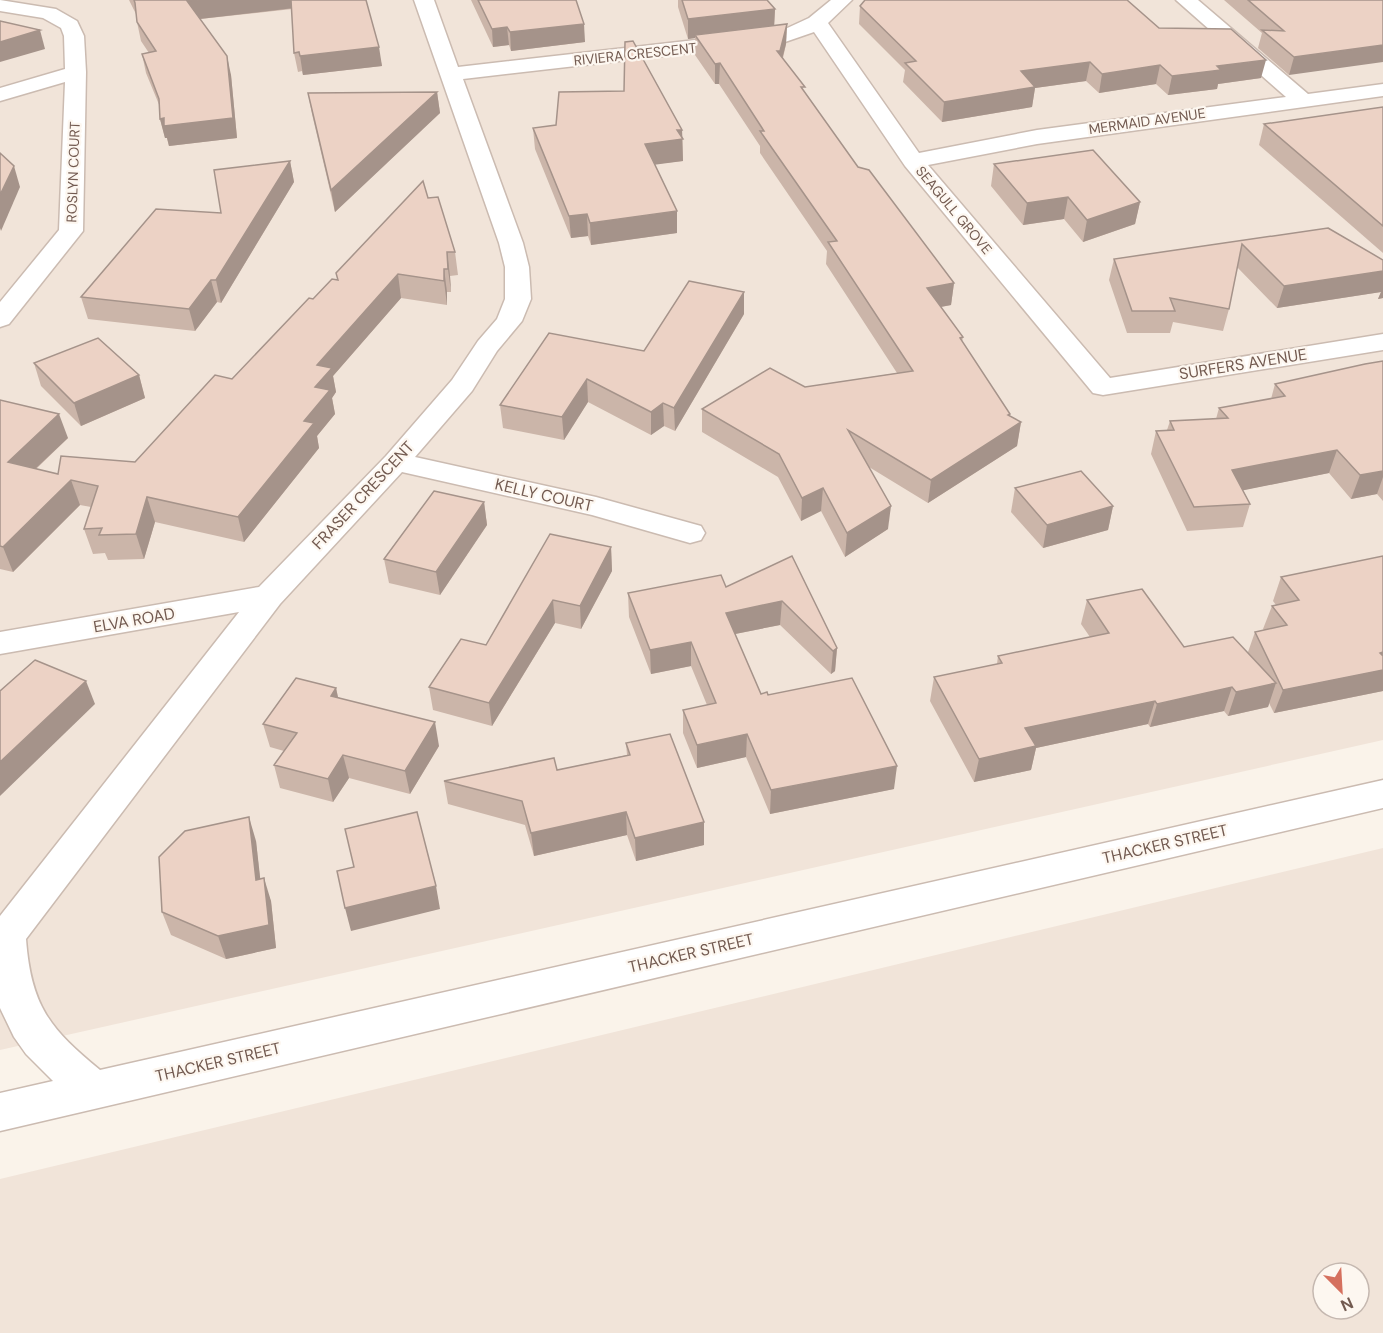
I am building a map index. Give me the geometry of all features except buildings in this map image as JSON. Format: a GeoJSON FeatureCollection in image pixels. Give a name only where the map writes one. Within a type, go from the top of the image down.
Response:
{"type":"FeatureCollection","features":[{"type":"Feature","properties":{"kind":"street","name":"FRASER CRESCENT"},"geometry":{"type":"LineString","coordinates":[[93,1090],[54,1059],[33,1031],[15,999],[4,940],[269,596],[396,462],[462,385],[487,347],[509,321],[518,299],[517,267],[511,243],[424,0]]}},
{"type":"Feature","properties":{"kind":"street","name":"RIVIERA CRESCENT"},"geometry":{"type":"LineString","coordinates":[[452,74],[766,39],[802,31],[818,23],[842,0]]}},
{"type":"Feature","properties":{"kind":"street"},"geometry":{"type":"LineString","coordinates":[[1186,0],[1303,100]]}},
{"type":"Feature","properties":{"kind":"street","name":"ROSLYN COURT"},"geometry":{"type":"LineString","coordinates":[[0,5],[49,13],[70,25],[75,36],[76,72],[70,231],[0,319]]}},
{"type":"Feature","properties":{"kind":"street","name":"SEAGULL GROVE"},"geometry":{"type":"LineString","coordinates":[[818,23],[913,161],[1103,387]]}},
{"type":"Feature","properties":{"kind":"street"},"geometry":{"type":"LineString","coordinates":[[0,95],[76,72]]}},
{"type":"Feature","properties":{"kind":"street","name":"MERMAID AVENUE"},"geometry":{"type":"LineString","coordinates":[[913,161],[1037,137],[1383,90]]}},
{"type":"Feature","properties":{"kind":"street","name":"SURFERS AVENUE"},"geometry":{"type":"LineString","coordinates":[[1103,387],[1383,342]]}},
{"type":"Feature","properties":{"kind":"street","name":"KELLY COURT"},"geometry":{"type":"LineString","coordinates":[[396,462],[596,506],[690,533]]}},
{"type":"Feature","properties":{"kind":"street","name":"ELVA ROAD"},"geometry":{"type":"LineString","coordinates":[[0,643],[269,596]]}},
{"type":"Feature","properties":{"kind":"street","name":"THACKER STREET"},"geometry":{"type":"LineString","coordinates":[[0,1112],[1383,794]]}},
{"type":"Feature","properties":{"kind":"shaded area"},"geometry":{"type":"Polygon","coordinates":[[[0,0],[1383,0],[1383,740],[0,1050],[0,0]]]}},
{"type":"Feature","properties":{"kind":"shaded area"},"geometry":{"type":"Polygon","coordinates":[[[1383,848],[1383,1333],[0,1333],[0,1179],[1383,848]]]}}]}
